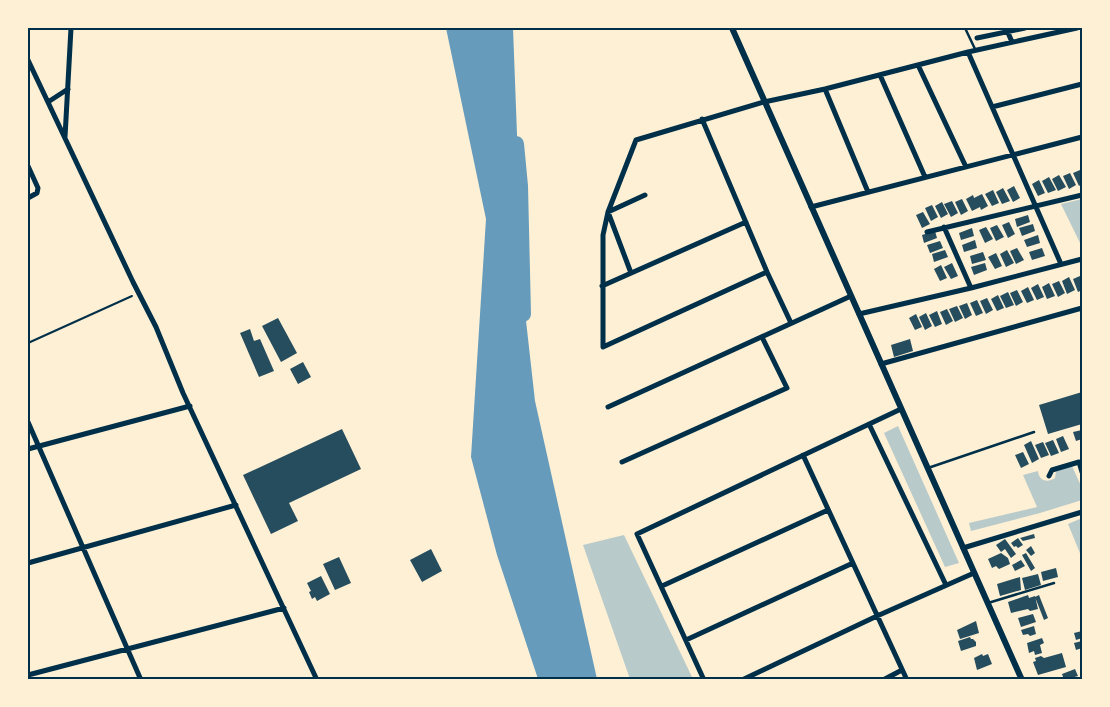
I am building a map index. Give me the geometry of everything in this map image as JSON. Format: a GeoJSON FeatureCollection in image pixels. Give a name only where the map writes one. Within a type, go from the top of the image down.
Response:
{"type":"FeatureCollection","features":[{"type":"Feature","properties":{"kind":"street"},"geometry":{"type":"LineString","coordinates":[[65,138],[72,28]]}},
{"type":"Feature","properties":{"kind":"street"},"geometry":{"type":"LineString","coordinates":[[732,28],[1022,680]]}},
{"type":"Feature","properties":{"kind":"street"},"geometry":{"type":"LineString","coordinates":[[977,38],[1007,30],[1025,28]]}},
{"type":"Feature","properties":{"kind":"street"},"geometry":{"type":"LineString","coordinates":[[767,272],[603,347],[603,235],[608,212],[636,140],[764,102],[825,89],[968,52],[1077,28]]}},
{"type":"Feature","properties":{"kind":"street"},"geometry":{"type":"LineString","coordinates":[[1007,30],[1012,42]]}},
{"type":"Feature","properties":{"kind":"street"},"geometry":{"type":"LineString","coordinates":[[968,52],[1061,264]]}},
{"type":"Feature","properties":{"kind":"street"},"geometry":{"type":"LineString","coordinates":[[28,60],[74,160],[156,327],[184,393],[317,680]]}},
{"type":"Feature","properties":{"kind":"street"},"geometry":{"type":"LineString","coordinates":[[918,65],[966,166]]}},
{"type":"Feature","properties":{"kind":"street"},"geometry":{"type":"LineString","coordinates":[[880,75],[925,177]]}},
{"type":"Feature","properties":{"kind":"street"},"geometry":{"type":"LineString","coordinates":[[992,107],[1082,84]]}},
{"type":"Feature","properties":{"kind":"street"},"geometry":{"type":"LineString","coordinates":[[48,102],[68,89]]}},
{"type":"Feature","properties":{"kind":"street"},"geometry":{"type":"LineString","coordinates":[[825,89],[868,192]]}},
{"type":"Feature","properties":{"kind":"street"},"geometry":{"type":"LineString","coordinates":[[702,119],[767,272],[791,323]]}},
{"type":"Feature","properties":{"kind":"street"},"geometry":{"type":"LineString","coordinates":[[811,207],[1082,136]]}},
{"type":"Feature","properties":{"kind":"street"},"geometry":{"type":"LineString","coordinates":[[28,166],[38,188],[38,192],[28,198]]}},
{"type":"Feature","properties":{"kind":"street"},"geometry":{"type":"LineString","coordinates":[[927,232],[1082,194]]}},
{"type":"Feature","properties":{"kind":"street"},"geometry":{"type":"LineString","coordinates":[[608,212],[645,195]]}},
{"type":"Feature","properties":{"kind":"street"},"geometry":{"type":"LineString","coordinates":[[608,212],[631,273]]}},
{"type":"Feature","properties":{"kind":"street"},"geometry":{"type":"LineString","coordinates":[[602,286],[746,222]]}},
{"type":"Feature","properties":{"kind":"street"},"geometry":{"type":"LineString","coordinates":[[944,228],[971,288]]}},
{"type":"Feature","properties":{"kind":"street"},"geometry":{"type":"LineString","coordinates":[[858,314],[971,288],[1082,259]]}},
{"type":"Feature","properties":{"kind":"street"},"geometry":{"type":"LineString","coordinates":[[608,406],[851,296]]}},
{"type":"Feature","properties":{"kind":"street"},"geometry":{"type":"LineString","coordinates":[[881,364],[1082,308]]}},
{"type":"Feature","properties":{"kind":"street"},"geometry":{"type":"LineString","coordinates":[[622,462],[786,388],[762,337]]}},
{"type":"Feature","properties":{"kind":"street"},"geometry":{"type":"LineString","coordinates":[[28,449],[190,406]]}},
{"type":"Feature","properties":{"kind":"street"},"geometry":{"type":"LineString","coordinates":[[704,680],[662,586],[636,534],[901,409]]}},
{"type":"Feature","properties":{"kind":"street"},"geometry":{"type":"LineString","coordinates":[[28,422],[141,680]]}},
{"type":"Feature","properties":{"kind":"street"},"geometry":{"type":"LineString","coordinates":[[870,424],[946,585]]}},
{"type":"Feature","properties":{"kind":"street"},"geometry":{"type":"LineString","coordinates":[[803,455],[907,680]]}},
{"type":"Feature","properties":{"kind":"street"},"geometry":{"type":"LineString","coordinates":[[1049,476],[1052,470],[1079,462],[1082,472]]}},
{"type":"Feature","properties":{"kind":"street"},"geometry":{"type":"LineString","coordinates":[[28,563],[236,505]]}},
{"type":"Feature","properties":{"kind":"street"},"geometry":{"type":"LineString","coordinates":[[662,586],[828,510]]}},
{"type":"Feature","properties":{"kind":"street"},"geometry":{"type":"LineString","coordinates":[[963,548],[1082,512]]}},
{"type":"Feature","properties":{"kind":"street"},"geometry":{"type":"LineString","coordinates":[[686,640],[852,563]]}},
{"type":"Feature","properties":{"kind":"street"},"geometry":{"type":"LineString","coordinates":[[742,680],[877,616],[974,573]]}},
{"type":"Feature","properties":{"kind":"street"},"geometry":{"type":"LineString","coordinates":[[28,675],[284,608]]}},
{"type":"Feature","properties":{"kind":"street"},"geometry":{"type":"LineString","coordinates":[[883,680],[902,670]]}},
{"type":"Feature","properties":{"kind":"lane"},"geometry":{"type":"LineString","coordinates":[[965,28],[975,51]]}},
{"type":"Feature","properties":{"kind":"lane"},"geometry":{"type":"LineString","coordinates":[[927,468],[1034,432]]}},
{"type":"Feature","properties":{"kind":"lane"},"geometry":{"type":"LineString","coordinates":[[988,603],[1054,583]]}},
{"type":"Feature","properties":{"kind":"path"},"geometry":{"type":"LineString","coordinates":[[28,343],[138,293]]}},
{"type":"Feature","properties":{"kind":"shaded area"},"geometry":{"type":"Polygon","coordinates":[[[1082,199],[1082,247],[1061,204],[1082,199]]]}},
{"type":"Feature","properties":{"kind":"shaded area"},"geometry":{"type":"Polygon","coordinates":[[[898,426],[959,563],[945,567],[884,433],[898,426]]]}},
{"type":"Feature","properties":{"kind":"shaded area"},"geometry":{"type":"Polygon","coordinates":[[[1072,466],[1082,488],[1082,500],[971,531],[969,523],[1037,507],[1023,475],[1038,471],[1042,479],[1049,480],[1055,478],[1056,471],[1072,466]]]}},
{"type":"Feature","properties":{"kind":"shaded area"},"geometry":{"type":"Polygon","coordinates":[[[1082,518],[1082,558],[1068,524],[1082,518]]]}},
{"type":"Feature","properties":{"kind":"shaded area"},"geometry":{"type":"Polygon","coordinates":[[[624,535],[693,679],[630,679],[583,545],[624,535]]]}},
{"type":"Feature","properties":{"kind":"water"},"geometry":{"type":"Polygon","coordinates":[[[446,28],[513,28],[523,294],[535,401],[597,679],[538,679],[497,555],[471,457],[486,219],[446,28]]]}},
{"type":"Feature","properties":{"kind":"building"},"geometry":{"type":"Polygon","coordinates":[[[1080,170],[1082,184],[1079,186],[1073,173],[1080,170]]]}},
{"type":"Feature","properties":{"kind":"building"},"geometry":{"type":"Polygon","coordinates":[[[1070,173],[1076,185],[1069,189],[1063,176],[1070,173]]]}},
{"type":"Feature","properties":{"kind":"building"},"geometry":{"type":"Polygon","coordinates":[[[1059,175],[1066,187],[1058,191],[1052,179],[1059,175]]]}},
{"type":"Feature","properties":{"kind":"building"},"geometry":{"type":"Polygon","coordinates":[[[1049,177],[1056,190],[1048,193],[1042,181],[1049,177]]]}},
{"type":"Feature","properties":{"kind":"building"},"geometry":{"type":"Polygon","coordinates":[[[1039,180],[1045,193],[1038,196],[1032,184],[1039,180]]]}},
{"type":"Feature","properties":{"kind":"building"},"geometry":{"type":"Polygon","coordinates":[[[1014,186],[1020,198],[1013,202],[1007,190],[1014,186]]]}},
{"type":"Feature","properties":{"kind":"building"},"geometry":{"type":"Polygon","coordinates":[[[1003,188],[1010,201],[1002,204],[996,192],[1003,188]]]}},
{"type":"Feature","properties":{"kind":"building"},"geometry":{"type":"Polygon","coordinates":[[[993,190],[999,203],[992,206],[985,194],[993,190]]]}},
{"type":"Feature","properties":{"kind":"building"},"geometry":{"type":"Polygon","coordinates":[[[982,194],[988,206],[981,210],[980,207],[972,211],[966,199],[973,195],[974,198],[982,194]]]}},
{"type":"Feature","properties":{"kind":"building"},"geometry":{"type":"Polygon","coordinates":[[[962,199],[968,211],[961,215],[955,202],[962,199]]]}},
{"type":"Feature","properties":{"kind":"building"},"geometry":{"type":"Polygon","coordinates":[[[952,201],[958,213],[951,217],[944,204],[952,201]]]}},
{"type":"Feature","properties":{"kind":"building"},"geometry":{"type":"Polygon","coordinates":[[[942,202],[948,214],[941,218],[935,206],[942,202]]]}},
{"type":"Feature","properties":{"kind":"building"},"geometry":{"type":"Polygon","coordinates":[[[932,205],[938,217],[931,221],[925,208],[932,205]]]}},
{"type":"Feature","properties":{"kind":"building"},"geometry":{"type":"Polygon","coordinates":[[[923,212],[930,224],[922,228],[916,215],[923,212]]]}},
{"type":"Feature","properties":{"kind":"building"},"geometry":{"type":"Polygon","coordinates":[[[1028,215],[1030,222],[1017,227],[1015,219],[1028,215]]]}},
{"type":"Feature","properties":{"kind":"building"},"geometry":{"type":"Polygon","coordinates":[[[1009,222],[1015,234],[1008,238],[1002,225],[1009,222]]]}},
{"type":"Feature","properties":{"kind":"building"},"geometry":{"type":"Polygon","coordinates":[[[1033,224],[1035,231],[1022,236],[1019,228],[1033,224]]]}},
{"type":"Feature","properties":{"kind":"building"},"geometry":{"type":"Polygon","coordinates":[[[997,225],[1004,237],[996,241],[990,228],[997,225]]]}},
{"type":"Feature","properties":{"kind":"building"},"geometry":{"type":"Polygon","coordinates":[[[986,227],[993,239],[985,243],[979,230],[986,227]]]}},
{"type":"Feature","properties":{"kind":"building"},"geometry":{"type":"Polygon","coordinates":[[[972,228],[974,236],[961,240],[959,233],[972,228]]]}},
{"type":"Feature","properties":{"kind":"building"},"geometry":{"type":"Polygon","coordinates":[[[935,231],[937,238],[924,243],[922,235],[935,231]]]}},
{"type":"Feature","properties":{"kind":"building"},"geometry":{"type":"Polygon","coordinates":[[[1038,235],[1040,243],[1027,247],[1024,240],[1038,235]]]}},
{"type":"Feature","properties":{"kind":"building"},"geometry":{"type":"Polygon","coordinates":[[[975,240],[977,248],[964,252],[962,245],[975,240]]]}},
{"type":"Feature","properties":{"kind":"building"},"geometry":{"type":"Polygon","coordinates":[[[940,241],[943,248],[930,253],[927,245],[940,241]]]}},
{"type":"Feature","properties":{"kind":"building"},"geometry":{"type":"Polygon","coordinates":[[[1017,248],[1024,260],[1016,264],[1010,251],[1017,248]]]}},
{"type":"Feature","properties":{"kind":"building"},"geometry":{"type":"Polygon","coordinates":[[[1042,248],[1045,256],[1032,260],[1029,252],[1042,248]]]}},
{"type":"Feature","properties":{"kind":"building"},"geometry":{"type":"Polygon","coordinates":[[[945,250],[948,257],[934,262],[932,254],[945,250]]]}},
{"type":"Feature","properties":{"kind":"building"},"geometry":{"type":"Polygon","coordinates":[[[1007,250],[1014,263],[1006,267],[1000,254],[1007,250]]]}},
{"type":"Feature","properties":{"kind":"building"},"geometry":{"type":"Polygon","coordinates":[[[983,252],[986,260],[972,264],[970,256],[983,252]]]}},
{"type":"Feature","properties":{"kind":"building"},"geometry":{"type":"Polygon","coordinates":[[[996,253],[1002,266],[995,269],[988,257],[996,253]]]}},
{"type":"Feature","properties":{"kind":"building"},"geometry":{"type":"Polygon","coordinates":[[[952,263],[958,276],[951,279],[944,267],[952,263]]]}},
{"type":"Feature","properties":{"kind":"building"},"geometry":{"type":"Polygon","coordinates":[[[985,263],[987,270],[974,275],[971,267],[985,263]]]}},
{"type":"Feature","properties":{"kind":"building"},"geometry":{"type":"Polygon","coordinates":[[[941,265],[947,278],[940,281],[934,269],[941,265]]]}},
{"type":"Feature","properties":{"kind":"building"},"geometry":{"type":"Polygon","coordinates":[[[1080,276],[1082,290],[1078,292],[1073,279],[1080,276]]]}},
{"type":"Feature","properties":{"kind":"building"},"geometry":{"type":"Polygon","coordinates":[[[1069,277],[1075,290],[1067,294],[1062,281],[1069,277]]]}},
{"type":"Feature","properties":{"kind":"building"},"geometry":{"type":"Polygon","coordinates":[[[1059,281],[1065,293],[1058,297],[1052,284],[1059,281]]]}},
{"type":"Feature","properties":{"kind":"building"},"geometry":{"type":"Polygon","coordinates":[[[1049,283],[1055,296],[1047,299],[1042,287],[1049,283]]]}},
{"type":"Feature","properties":{"kind":"building"},"geometry":{"type":"Polygon","coordinates":[[[1038,284],[1044,297],[1037,300],[1031,288],[1038,284]]]}},
{"type":"Feature","properties":{"kind":"building"},"geometry":{"type":"Polygon","coordinates":[[[1028,287],[1034,300],[1027,303],[1021,291],[1028,287]]]}},
{"type":"Feature","properties":{"kind":"building"},"geometry":{"type":"Polygon","coordinates":[[[1017,290],[1023,302],[1016,306],[1010,293],[1017,290]]]}},
{"type":"Feature","properties":{"kind":"building"},"geometry":{"type":"Polygon","coordinates":[[[1008,292],[1014,305],[1006,308],[1000,296],[1008,292]]]}},
{"type":"Feature","properties":{"kind":"building"},"geometry":{"type":"Polygon","coordinates":[[[998,295],[1004,308],[997,311],[991,299],[998,295]]]}},
{"type":"Feature","properties":{"kind":"building"},"geometry":{"type":"Polygon","coordinates":[[[987,298],[993,310],[986,314],[980,301],[987,298]]]}},
{"type":"Feature","properties":{"kind":"building"},"geometry":{"type":"Polygon","coordinates":[[[977,300],[983,313],[976,316],[970,303],[977,300]]]}},
{"type":"Feature","properties":{"kind":"building"},"geometry":{"type":"Polygon","coordinates":[[[967,303],[972,315],[965,319],[959,306],[967,303]]]}},
{"type":"Feature","properties":{"kind":"building"},"geometry":{"type":"Polygon","coordinates":[[[957,306],[963,318],[955,322],[949,309],[957,306]]]}},
{"type":"Feature","properties":{"kind":"building"},"geometry":{"type":"Polygon","coordinates":[[[947,309],[953,321],[946,325],[940,312],[947,309]]]}},
{"type":"Feature","properties":{"kind":"building"},"geometry":{"type":"Polygon","coordinates":[[[937,311],[942,324],[935,327],[929,315],[937,311]]]}},
{"type":"Feature","properties":{"kind":"building"},"geometry":{"type":"Polygon","coordinates":[[[926,313],[932,326],[925,330],[919,317],[926,313]]]}},
{"type":"Feature","properties":{"kind":"building"},"geometry":{"type":"Polygon","coordinates":[[[916,314],[922,327],[915,330],[909,318],[916,314]]]}},
{"type":"Feature","properties":{"kind":"building"},"geometry":{"type":"Polygon","coordinates":[[[278,318],[297,353],[281,362],[262,326],[278,318]]]}},
{"type":"Feature","properties":{"kind":"building"},"geometry":{"type":"Polygon","coordinates":[[[250,329],[254,341],[260,339],[274,371],[259,377],[240,333],[250,329]]]}},
{"type":"Feature","properties":{"kind":"building"},"geometry":{"type":"Polygon","coordinates":[[[910,339],[913,351],[894,357],[891,345],[910,339]]]}},
{"type":"Feature","properties":{"kind":"building"},"geometry":{"type":"Polygon","coordinates":[[[303,362],[311,377],[298,384],[290,369],[303,362]]]}},
{"type":"Feature","properties":{"kind":"building"},"geometry":{"type":"Polygon","coordinates":[[[1082,392],[1082,424],[1048,434],[1039,405],[1082,392]]]}},
{"type":"Feature","properties":{"kind":"building"},"geometry":{"type":"Polygon","coordinates":[[[342,429],[361,469],[289,503],[298,521],[271,534],[243,475],[342,429]]]}},
{"type":"Feature","properties":{"kind":"building"},"geometry":{"type":"Polygon","coordinates":[[[1082,430],[1082,439],[1076,441],[1073,432],[1082,430]]]}},
{"type":"Feature","properties":{"kind":"building"},"geometry":{"type":"Polygon","coordinates":[[[1063,436],[1069,449],[1061,452],[1056,439],[1063,436]]]}},
{"type":"Feature","properties":{"kind":"building"},"geometry":{"type":"Polygon","coordinates":[[[1053,440],[1059,453],[1051,456],[1045,443],[1053,440]]]}},
{"type":"Feature","properties":{"kind":"building"},"geometry":{"type":"Polygon","coordinates":[[[1031,441],[1039,459],[1032,463],[1024,445],[1031,441]]]}},
{"type":"Feature","properties":{"kind":"building"},"geometry":{"type":"Polygon","coordinates":[[[1043,442],[1049,455],[1041,458],[1035,445],[1043,442]]]}},
{"type":"Feature","properties":{"kind":"building"},"geometry":{"type":"Polygon","coordinates":[[[1023,452],[1029,464],[1021,468],[1015,455],[1023,452]]]}},
{"type":"Feature","properties":{"kind":"building"},"geometry":{"type":"Polygon","coordinates":[[[1034,534],[1035,538],[1023,541],[1020,538],[1034,534]]]}},
{"type":"Feature","properties":{"kind":"building"},"geometry":{"type":"Polygon","coordinates":[[[1018,538],[1023,545],[1018,548],[1014,547],[1011,543],[1018,538]]]}},
{"type":"Feature","properties":{"kind":"building"},"geometry":{"type":"Polygon","coordinates":[[[1005,539],[1016,554],[1011,558],[1005,549],[1001,552],[996,545],[1005,539]]]}},
{"type":"Feature","properties":{"kind":"building"},"geometry":{"type":"Polygon","coordinates":[[[1031,546],[1035,553],[1031,556],[1026,550],[1031,546]]]}},
{"type":"Feature","properties":{"kind":"building"},"geometry":{"type":"Polygon","coordinates":[[[431,549],[442,571],[422,582],[410,560],[431,549]]]}},
{"type":"Feature","properties":{"kind":"building"},"geometry":{"type":"Polygon","coordinates":[[[1001,553],[1008,558],[1010,564],[999,569],[996,566],[992,568],[988,559],[1001,553]]]}},
{"type":"Feature","properties":{"kind":"building"},"geometry":{"type":"Polygon","coordinates":[[[1026,553],[1035,568],[1031,571],[1022,555],[1026,553]]]}},
{"type":"Feature","properties":{"kind":"building"},"geometry":{"type":"Polygon","coordinates":[[[339,557],[351,583],[335,590],[323,564],[339,557]]]}},
{"type":"Feature","properties":{"kind":"building"},"geometry":{"type":"Polygon","coordinates":[[[1021,560],[1025,566],[1015,571],[1012,565],[1021,560]]]}},
{"type":"Feature","properties":{"kind":"building"},"geometry":{"type":"Polygon","coordinates":[[[1056,568],[1058,577],[1043,581],[1041,572],[1056,568]]]}},
{"type":"Feature","properties":{"kind":"building"},"geometry":{"type":"Polygon","coordinates":[[[1038,574],[1041,585],[1025,590],[1022,578],[1038,574]]]}},
{"type":"Feature","properties":{"kind":"building"},"geometry":{"type":"Polygon","coordinates":[[[321,576],[330,594],[317,601],[315,597],[312,599],[307,583],[321,576]]]}},
{"type":"Feature","properties":{"kind":"building"},"geometry":{"type":"Polygon","coordinates":[[[1020,577],[1021,590],[1000,596],[997,584],[1020,577]]]}},
{"type":"Feature","properties":{"kind":"building"},"geometry":{"type":"Polygon","coordinates":[[[1028,595],[1029,598],[1035,596],[1038,609],[1011,613],[1008,602],[1028,595]]]}},
{"type":"Feature","properties":{"kind":"building"},"geometry":{"type":"Polygon","coordinates":[[[1039,595],[1048,618],[1044,620],[1035,597],[1039,595]]]}},
{"type":"Feature","properties":{"kind":"building"},"geometry":{"type":"Polygon","coordinates":[[[1033,614],[1036,622],[1021,627],[1018,618],[1033,614]]]}},
{"type":"Feature","properties":{"kind":"building"},"geometry":{"type":"Polygon","coordinates":[[[976,621],[979,633],[960,639],[957,630],[976,621]]]}},
{"type":"Feature","properties":{"kind":"building"},"geometry":{"type":"Polygon","coordinates":[[[1034,626],[1036,634],[1030,636],[1028,634],[1023,635],[1021,630],[1034,626]]]}},
{"type":"Feature","properties":{"kind":"building"},"geometry":{"type":"Polygon","coordinates":[[[1082,631],[1082,638],[1076,640],[1074,633],[1082,631]]]}},
{"type":"Feature","properties":{"kind":"building"},"geometry":{"type":"Polygon","coordinates":[[[970,637],[976,642],[976,646],[961,651],[958,641],[970,637]]]}},
{"type":"Feature","properties":{"kind":"building"},"geometry":{"type":"Polygon","coordinates":[[[1042,638],[1044,643],[1040,645],[1042,653],[1035,655],[1034,651],[1029,653],[1027,643],[1042,638]]]}},
{"type":"Feature","properties":{"kind":"building"},"geometry":{"type":"Polygon","coordinates":[[[1082,641],[1082,648],[1076,650],[1074,643],[1082,641]]]}},
{"type":"Feature","properties":{"kind":"building"},"geometry":{"type":"Polygon","coordinates":[[[1062,653],[1066,667],[1038,675],[1033,662],[1036,661],[1035,658],[1041,656],[1044,658],[1062,653]]]}},
{"type":"Feature","properties":{"kind":"building"},"geometry":{"type":"Polygon","coordinates":[[[982,654],[983,656],[988,654],[992,664],[977,670],[974,658],[982,654]]]}},
{"type":"Feature","properties":{"kind":"building"},"geometry":{"type":"Polygon","coordinates":[[[1075,669],[1078,676],[1064,680],[1062,674],[1075,669]]]}},
{"type":"Feature","properties":{"kind":"waterway"},"geometry":{"type":"LineString","coordinates":[[516,144],[520,186],[523,314]]}}]}
